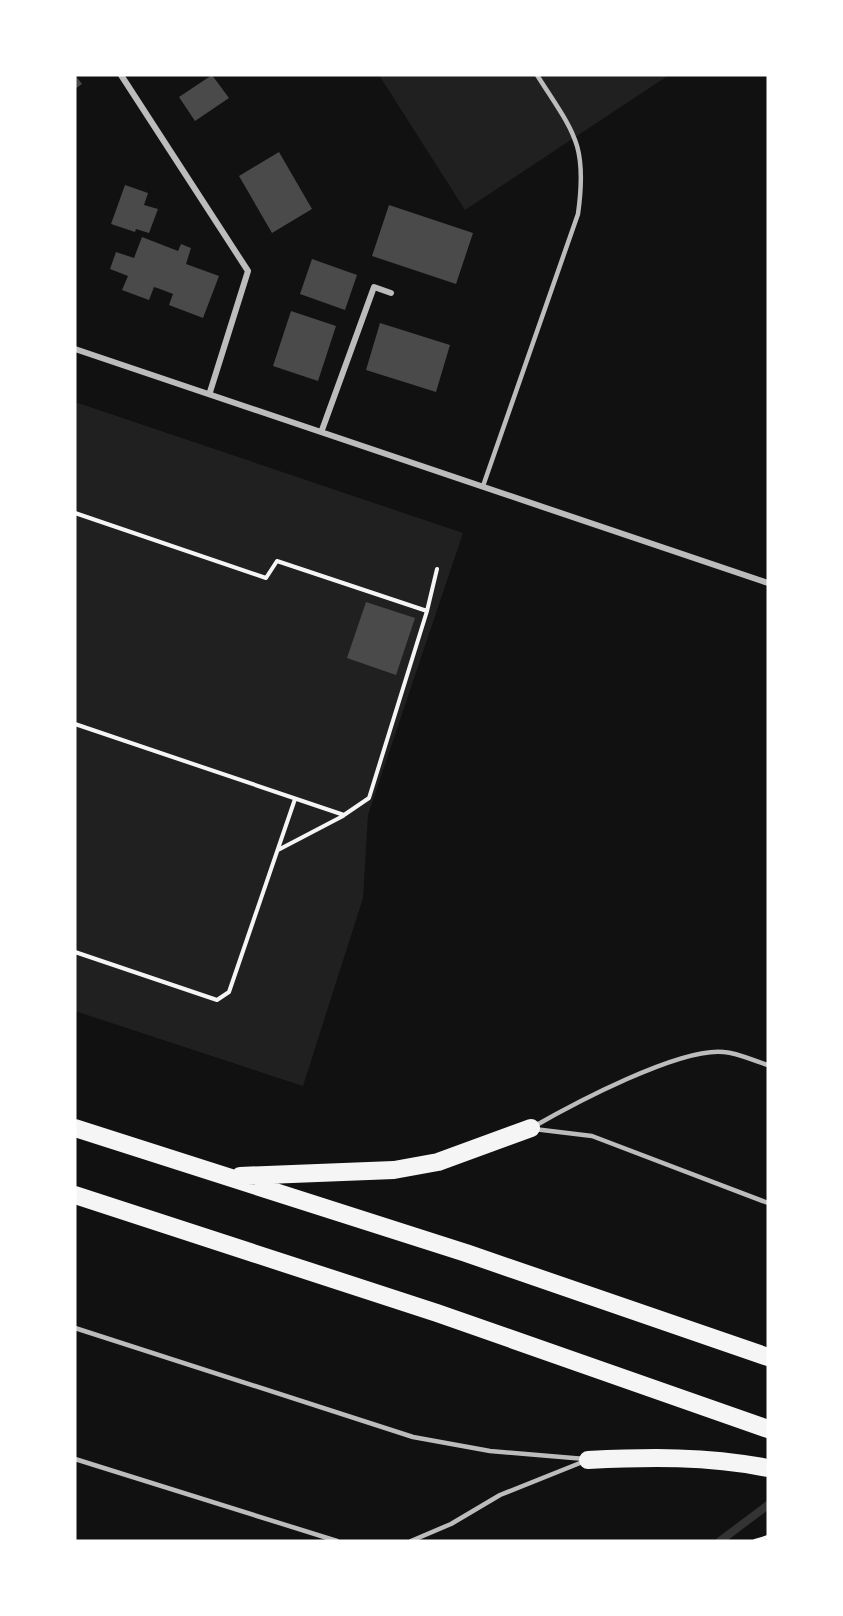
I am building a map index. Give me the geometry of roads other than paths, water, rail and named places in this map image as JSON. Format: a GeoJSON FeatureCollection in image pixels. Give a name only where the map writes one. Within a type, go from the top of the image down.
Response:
{"type":"FeatureCollection","features":[{"type":"Feature","properties":{"kind":"highway"},"geometry":{"type":"LineString","coordinates":[[75,1128],[466,1253],[768,1357]]}},
{"type":"Feature","properties":{"kind":"highway"},"geometry":{"type":"LineString","coordinates":[[227,1176],[394,1170],[438,1162],[531,1128]]}},
{"type":"Feature","properties":{"kind":"highway"},"geometry":{"type":"LineString","coordinates":[[75,1195],[437,1313],[768,1429]]}},
{"type":"Feature","properties":{"kind":"highway"},"geometry":{"type":"LineString","coordinates":[[588,1460],[677,1456],[726,1460],[768,1468]]}},
{"type":"Feature","properties":{"kind":"street"},"geometry":{"type":"LineString","coordinates":[[121,75],[248,271],[210,392]]}},
{"type":"Feature","properties":{"kind":"street"},"geometry":{"type":"LineString","coordinates":[[322,430],[374,287],[392,293]]}},
{"type":"Feature","properties":{"kind":"street"},"geometry":{"type":"LineString","coordinates":[[75,349],[210,392],[768,583]]}},
{"type":"Feature","properties":{"kind":"lane"},"geometry":{"type":"LineString","coordinates":[[483,486],[578,214],[582,187],[582,163],[576,136],[537,75]]}},
{"type":"Feature","properties":{"kind":"lane"},"geometry":{"type":"LineString","coordinates":[[531,1128],[623,1081],[683,1057],[723,1051],[768,1065]]}},
{"type":"Feature","properties":{"kind":"lane"},"geometry":{"type":"LineString","coordinates":[[531,1128],[592,1136],[768,1203]]}},
{"type":"Feature","properties":{"kind":"lane"},"geometry":{"type":"LineString","coordinates":[[75,1328],[413,1437],[490,1451],[588,1460]]}},
{"type":"Feature","properties":{"kind":"lane"},"geometry":{"type":"LineString","coordinates":[[75,1459],[338,1541]]}},
{"type":"Feature","properties":{"kind":"lane"},"geometry":{"type":"LineString","coordinates":[[411,1541],[451,1524],[500,1495],[588,1460]]}},
{"type":"Feature","properties":{"kind":"waterway"},"geometry":{"type":"LineString","coordinates":[[720,1541],[768,1505]]}}]}
